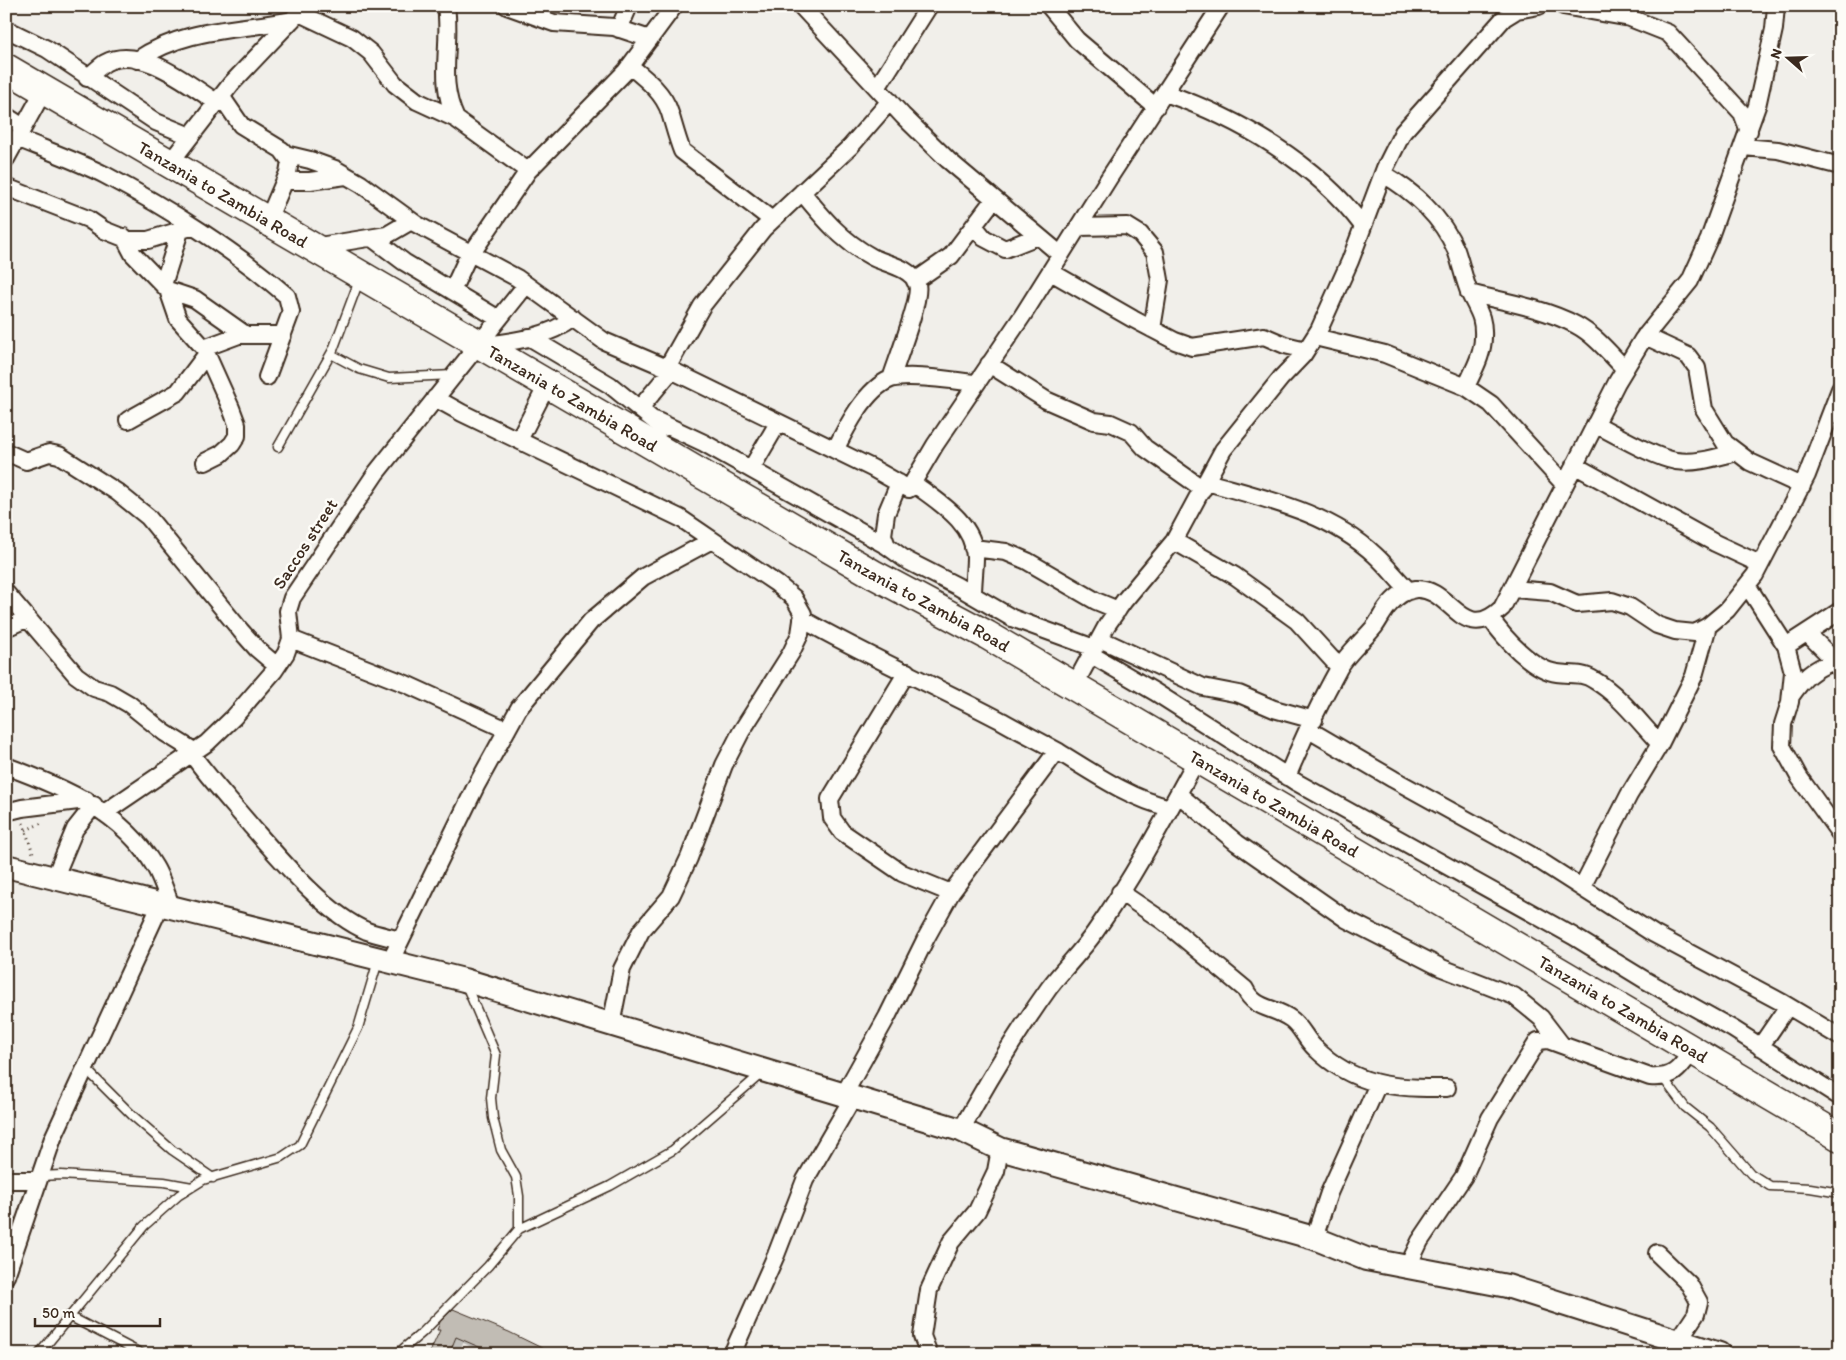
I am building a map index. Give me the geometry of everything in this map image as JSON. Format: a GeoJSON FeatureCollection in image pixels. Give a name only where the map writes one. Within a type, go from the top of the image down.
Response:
{"type":"FeatureCollection","features":[{"type":"Feature","properties":{"kind":"highway","name":"Tanzania to Zambia Road"},"geometry":{"type":"LineString","coordinates":[[6,68],[873,574],[987,635],[1840,1137]]}},
{"type":"Feature","properties":{"kind":"street"},"geometry":{"type":"LineString","coordinates":[[446,6],[448,38],[444,76],[451,108],[456,119]]}},
{"type":"Feature","properties":{"kind":"street"},"geometry":{"type":"LineString","coordinates":[[507,6],[554,23],[619,29],[650,39]]}},
{"type":"Feature","properties":{"kind":"street"},"geometry":{"type":"LineString","coordinates":[[619,29],[629,6]]}},
{"type":"Feature","properties":{"kind":"street"},"geometry":{"type":"LineString","coordinates":[[452,290],[471,253],[528,171],[630,66],[674,6]]}},
{"type":"Feature","properties":{"kind":"street"},"geometry":{"type":"LineString","coordinates":[[801,6],[877,88],[948,160],[1061,255]]}},
{"type":"Feature","properties":{"kind":"street"},"geometry":{"type":"LineString","coordinates":[[877,88],[929,6]]}},
{"type":"Feature","properties":{"kind":"street"},"geometry":{"type":"LineString","coordinates":[[1049,6],[1077,40],[1156,107]]}},
{"type":"Feature","properties":{"kind":"street"},"geometry":{"type":"LineString","coordinates":[[887,546],[883,535],[886,514],[1050,272],[1221,6]]}},
{"type":"Feature","properties":{"kind":"street"},"geometry":{"type":"LineString","coordinates":[[1074,686],[1094,647],[1118,610],[1174,541],[1224,450],[1243,423],[1311,343],[1350,260],[1383,174],[1403,132],[1504,18],[1517,10],[1539,6]]}},
{"type":"Feature","properties":{"kind":"street"},"geometry":{"type":"LineString","coordinates":[[1563,6],[1630,18],[1668,33],[1742,113],[1749,131]]}},
{"type":"Feature","properties":{"kind":"street"},"geometry":{"type":"LineString","coordinates":[[1287,777],[1339,667],[1375,626],[1390,604],[1403,593],[1418,589],[1434,594],[1466,617],[1478,621],[1491,619],[1502,608],[1564,484],[1625,369],[1645,336],[1690,281],[1709,239],[1749,131],[1766,72],[1776,6]]}},
{"type":"Feature","properties":{"kind":"street"},"geometry":{"type":"LineString","coordinates":[[169,164],[218,99],[299,13]]}},
{"type":"Feature","properties":{"kind":"street"},"geometry":{"type":"LineString","coordinates":[[137,60],[155,48],[206,31],[264,26],[299,13],[352,38],[372,53],[395,84],[417,101],[456,119],[528,171]]}},
{"type":"Feature","properties":{"kind":"street"},"geometry":{"type":"LineString","coordinates":[[6,29],[47,49],[87,78],[156,122],[190,136]]}},
{"type":"Feature","properties":{"kind":"street"},"geometry":{"type":"LineString","coordinates":[[87,78],[104,64],[117,59],[146,61],[218,99],[241,125],[282,150],[290,161],[285,181],[267,222]]}},
{"type":"Feature","properties":{"kind":"street"},"geometry":{"type":"LineString","coordinates":[[630,66],[649,81],[660,95],[670,112],[675,134],[682,151],[772,220]]}},
{"type":"Feature","properties":{"kind":"street"},"geometry":{"type":"LineString","coordinates":[[6,159],[44,90]]}},
{"type":"Feature","properties":{"kind":"street"},"geometry":{"type":"LineString","coordinates":[[1165,93],[1199,105],[1239,124],[1311,172],[1347,204],[1363,226]]}},
{"type":"Feature","properties":{"kind":"street"},"geometry":{"type":"LineString","coordinates":[[640,408],[669,369],[702,306],[772,220],[850,147],[890,101]]}},
{"type":"Feature","properties":{"kind":"street"},"geometry":{"type":"LineString","coordinates":[[6,116],[20,132],[104,175],[287,296],[290,312],[268,377]]}},
{"type":"Feature","properties":{"kind":"street"},"geometry":{"type":"LineString","coordinates":[[1743,147],[1778,150],[1840,166]]}},
{"type":"Feature","properties":{"kind":"street"},"geometry":{"type":"LineString","coordinates":[[285,154],[310,160],[346,176],[411,221],[526,285],[604,341],[669,369],[906,483],[945,507],[965,526],[972,540],[973,595]]}},
{"type":"Feature","properties":{"kind":"street"},"geometry":{"type":"LineString","coordinates":[[1383,174],[1412,194],[1436,217],[1455,249],[1470,293],[1483,318],[1483,339],[1479,358],[1466,387]]}},
{"type":"Feature","properties":{"kind":"street"},"geometry":{"type":"LineString","coordinates":[[285,181],[310,182],[346,176]]}},
{"type":"Feature","properties":{"kind":"street"},"geometry":{"type":"LineString","coordinates":[[6,187],[88,219],[104,230],[124,238],[148,240],[186,229]]}},
{"type":"Feature","properties":{"kind":"street"},"geometry":{"type":"LineString","coordinates":[[802,192],[830,227],[852,246],[873,258],[900,268],[918,286],[914,306],[890,379]]}},
{"type":"Feature","properties":{"kind":"street"},"geometry":{"type":"LineString","coordinates":[[915,281],[951,256],[975,227],[994,199]]}},
{"type":"Feature","properties":{"kind":"street"},"geometry":{"type":"LineString","coordinates":[[310,247],[387,235],[411,221]]}},
{"type":"Feature","properties":{"kind":"street"},"geometry":{"type":"LineString","coordinates":[[1079,227],[1127,226],[1140,234],[1155,252],[1160,280],[1152,329]]}},
{"type":"Feature","properties":{"kind":"street"},"geometry":{"type":"LineString","coordinates":[[975,227],[984,238],[1005,249],[1038,236]]}},
{"type":"Feature","properties":{"kind":"street"},"geometry":{"type":"LineString","coordinates":[[166,288],[186,229]]}},
{"type":"Feature","properties":{"kind":"street"},"geometry":{"type":"LineString","coordinates":[[124,238],[134,254],[166,288],[178,319],[205,352],[237,424],[237,436],[232,444],[221,454],[205,462]]}},
{"type":"Feature","properties":{"kind":"street"},"geometry":{"type":"LineString","coordinates":[[372,238],[404,262],[499,320]]}},
{"type":"Feature","properties":{"kind":"street"},"geometry":{"type":"LineString","coordinates":[[1050,272],[1152,329],[1192,346],[1264,336],[1284,346],[1311,343],[1385,354],[1466,387],[1491,404],[1564,484]]}},
{"type":"Feature","properties":{"kind":"street","name":"Saccos street"},"geometry":{"type":"LineString","coordinates":[[291,639],[288,611],[292,598],[376,473],[526,285]]}},
{"type":"Feature","properties":{"kind":"street"},"geometry":{"type":"LineString","coordinates":[[166,288],[195,299],[246,335]]}},
{"type":"Feature","properties":{"kind":"street"},"geometry":{"type":"LineString","coordinates":[[1470,293],[1549,314],[1577,326],[1602,345],[1625,369]]}},
{"type":"Feature","properties":{"kind":"street"},"geometry":{"type":"LineString","coordinates":[[480,345],[511,343],[556,328],[573,318]]}},
{"type":"Feature","properties":{"kind":"street"},"geometry":{"type":"LineString","coordinates":[[128,420],[178,392],[205,352],[221,341],[246,335],[283,335]]}},
{"type":"Feature","properties":{"kind":"street"},"geometry":{"type":"LineString","coordinates":[[1645,336],[1688,356],[1697,368],[1704,409],[1725,443],[1750,462],[1802,486]]}},
{"type":"Feature","properties":{"kind":"street"},"geometry":{"type":"LineString","coordinates":[[529,337],[610,385],[655,420],[670,436],[680,462]]}},
{"type":"Feature","properties":{"kind":"street"},"geometry":{"type":"LineString","coordinates":[[989,364],[1046,400],[1094,421],[1111,423],[1130,432],[1145,448],[1205,485],[1274,501],[1330,524],[1374,554],[1409,591]]}},
{"type":"Feature","properties":{"kind":"street"},"geometry":{"type":"LineString","coordinates":[[835,450],[850,422],[866,400],[890,379],[903,377],[976,383]]}},
{"type":"Feature","properties":{"kind":"street"},"geometry":{"type":"LineString","coordinates":[[519,440],[547,385]]}},
{"type":"Feature","properties":{"kind":"street"},"geometry":{"type":"LineString","coordinates":[[1513,589],[1550,592],[1577,604],[1612,601],[1630,607],[1658,625],[1676,631],[1695,632],[1708,626],[1727,610],[1747,585],[1760,564],[1802,486],[1840,388]]}},
{"type":"Feature","properties":{"kind":"street"},"geometry":{"type":"LineString","coordinates":[[436,398],[680,518],[794,598],[802,614],[800,634],[791,653],[741,732],[724,765],[689,858],[671,896],[641,931],[622,969],[611,1025]]}},
{"type":"Feature","properties":{"kind":"street"},"geometry":{"type":"LineString","coordinates":[[1828,415],[1840,428]]}},
{"type":"Feature","properties":{"kind":"street"},"geometry":{"type":"LineString","coordinates":[[655,420],[704,443],[751,469],[887,546],[906,560],[1012,618],[1203,687],[1239,694],[1312,725],[1393,779],[1529,854],[1654,934],[1788,1006],[1840,1037]]}},
{"type":"Feature","properties":{"kind":"street"},"geometry":{"type":"LineString","coordinates":[[751,469],[778,423]]}},
{"type":"Feature","properties":{"kind":"street"},"geometry":{"type":"LineString","coordinates":[[1595,424],[1675,461],[1697,461],[1737,452]]}},
{"type":"Feature","properties":{"kind":"street"},"geometry":{"type":"LineString","coordinates":[[6,452],[26,461],[49,453],[58,455],[117,492],[148,518],[241,631],[257,649],[277,666]]}},
{"type":"Feature","properties":{"kind":"street"},"geometry":{"type":"LineString","coordinates":[[1574,465],[1715,542],[1760,564]]}},
{"type":"Feature","properties":{"kind":"street"},"geometry":{"type":"LineString","coordinates":[[384,960],[400,940],[476,786],[520,708],[591,621],[643,577],[712,540]]}},
{"type":"Feature","properties":{"kind":"street"},"geometry":{"type":"LineString","coordinates":[[1174,541],[1235,576],[1297,621],[1339,667]]}},
{"type":"Feature","properties":{"kind":"street"},"geometry":{"type":"LineString","coordinates":[[973,548],[1006,552],[1027,561],[1096,601],[1118,610]]}},
{"type":"Feature","properties":{"kind":"street"},"geometry":{"type":"LineString","coordinates":[[1747,585],[1786,646],[1793,672],[1791,696],[1783,724],[1782,746],[1799,777],[1840,834]]}},
{"type":"Feature","properties":{"kind":"street"},"geometry":{"type":"LineString","coordinates":[[6,594],[76,676],[94,688],[110,693],[130,704],[164,733],[192,752],[221,794],[278,859],[309,888],[345,918],[367,931],[400,940]]}},
{"type":"Feature","properties":{"kind":"street"},"geometry":{"type":"LineString","coordinates":[[1786,646],[1840,611]]}},
{"type":"Feature","properties":{"kind":"street"},"geometry":{"type":"LineString","coordinates":[[6,628],[26,619]]}},
{"type":"Feature","properties":{"kind":"street"},"geometry":{"type":"LineString","coordinates":[[802,619],[841,642],[907,672],[1057,751],[1120,789],[1149,803],[1174,801],[1346,919],[1442,968],[1514,996],[1541,1018],[1562,1044]]}},
{"type":"Feature","properties":{"kind":"street"},"geometry":{"type":"LineString","coordinates":[[1491,619],[1505,638],[1546,671],[1582,674],[1595,680],[1615,697],[1660,744]]}},
{"type":"Feature","properties":{"kind":"street"},"geometry":{"type":"LineString","coordinates":[[1582,887],[1629,795],[1660,744],[1694,676],[1708,626]]}},
{"type":"Feature","properties":{"kind":"street"},"geometry":{"type":"LineString","coordinates":[[1806,633],[1837,665]]}},
{"type":"Feature","properties":{"kind":"street"},"geometry":{"type":"LineString","coordinates":[[49,877],[75,828],[95,806],[207,743],[234,717],[277,666],[291,639],[406,684],[507,730]]}},
{"type":"Feature","properties":{"kind":"street"},"geometry":{"type":"LineString","coordinates":[[1094,647],[1155,692],[1287,777],[1573,936],[1760,1046],[1840,1097]]}},
{"type":"Feature","properties":{"kind":"street"},"geometry":{"type":"LineString","coordinates":[[1791,696],[1802,680],[1814,669],[1837,665]]}},
{"type":"Feature","properties":{"kind":"street"},"geometry":{"type":"LineString","coordinates":[[907,672],[830,799],[832,818],[842,832],[902,873],[951,894]]}},
{"type":"Feature","properties":{"kind":"street"},"geometry":{"type":"LineString","coordinates":[[732,1354],[776,1255],[805,1180],[926,938],[951,894],[1057,751]]}},
{"type":"Feature","properties":{"kind":"street"},"geometry":{"type":"LineString","coordinates":[[961,1130],[991,1075],[1017,1034],[1051,986],[1094,933],[1120,892],[1174,801],[1196,759]]}},
{"type":"Feature","properties":{"kind":"street"},"geometry":{"type":"LineString","coordinates":[[8,770],[61,787],[95,806],[129,832],[155,867],[166,908],[85,1068],[53,1138],[8,1267]]}},
{"type":"Feature","properties":{"kind":"street"},"geometry":{"type":"LineString","coordinates":[[12,811],[95,806]]}},
{"type":"Feature","properties":{"kind":"street"},"geometry":{"type":"LineString","coordinates":[[6,866],[166,908],[464,980],[961,1130],[1000,1149],[1314,1238],[1366,1259],[1507,1286],[1719,1354]]}},
{"type":"Feature","properties":{"kind":"street"},"geometry":{"type":"LineString","coordinates":[[1120,892],[1163,922],[1245,989],[1253,1002],[1294,1020],[1314,1047],[1332,1064],[1352,1075],[1378,1084],[1416,1089],[1447,1088]]}},
{"type":"Feature","properties":{"kind":"street"},"geometry":{"type":"LineString","coordinates":[[1760,1046],[1788,1006]]}},
{"type":"Feature","properties":{"kind":"street"},"geometry":{"type":"LineString","coordinates":[[1407,1268],[1420,1241],[1464,1176],[1490,1118],[1538,1041],[1548,1040],[1562,1044],[1650,1078],[1664,1079],[1675,1073],[1693,1050]]}},
{"type":"Feature","properties":{"kind":"street"},"geometry":{"type":"LineString","coordinates":[[1314,1238],[1329,1193],[1378,1084]]}},
{"type":"Feature","properties":{"kind":"street"},"geometry":{"type":"LineString","coordinates":[[914,1354],[922,1336],[929,1290],[951,1242],[977,1211],[996,1171],[1000,1149]]}},
{"type":"Feature","properties":{"kind":"street"},"geometry":{"type":"LineString","coordinates":[[6,1180],[39,1178]]}},
{"type":"Feature","properties":{"kind":"street"},"geometry":{"type":"LineString","coordinates":[[1656,1254],[1689,1284],[1699,1302],[1696,1314],[1678,1340]]}},
{"type":"Feature","properties":{"kind":"street"},"geometry":{"type":"LineString","coordinates":[[922,1336],[929,1354]]}},
{"type":"Feature","properties":{"kind":"lane"},"geometry":{"type":"LineString","coordinates":[[278,447],[331,354],[361,276]]}},
{"type":"Feature","properties":{"kind":"lane"},"geometry":{"type":"LineString","coordinates":[[331,354],[359,368],[389,378],[454,375]]}},
{"type":"Feature","properties":{"kind":"lane"},"geometry":{"type":"LineString","coordinates":[[39,1354],[144,1226],[179,1195],[213,1178],[282,1157],[300,1145],[358,1028],[384,960]]}},
{"type":"Feature","properties":{"kind":"lane"},"geometry":{"type":"LineString","coordinates":[[464,980],[496,1055],[491,1098],[493,1118],[501,1150],[516,1177],[519,1196],[519,1229]]}},
{"type":"Feature","properties":{"kind":"lane"},"geometry":{"type":"LineString","coordinates":[[85,1068],[132,1115],[172,1150],[213,1178]]}},
{"type":"Feature","properties":{"kind":"lane"},"geometry":{"type":"LineString","coordinates":[[397,1354],[423,1332],[488,1266],[519,1229],[610,1186],[673,1150],[764,1072]]}},
{"type":"Feature","properties":{"kind":"lane"},"geometry":{"type":"LineString","coordinates":[[1664,1079],[1685,1107],[1710,1127],[1751,1174],[1770,1186],[1810,1188],[1840,1193]]}},
{"type":"Feature","properties":{"kind":"lane"},"geometry":{"type":"LineString","coordinates":[[39,1178],[61,1175],[164,1182],[192,1187]]}},
{"type":"Feature","properties":{"kind":"lane"},"geometry":{"type":"LineString","coordinates":[[69,1316],[142,1354]]}},
{"type":"Feature","properties":{"kind":"path"},"geometry":{"type":"LineString","coordinates":[[12,811],[49,877]]}},
{"type":"Feature","properties":{"kind":"building"},"geometry":{"type":"Polygon","coordinates":[[[453,1309],[509,1332],[554,1354],[495,1354],[456,1337],[449,1354],[429,1354],[440,1330],[437,1330],[440,1322],[453,1309]]]}}]}
